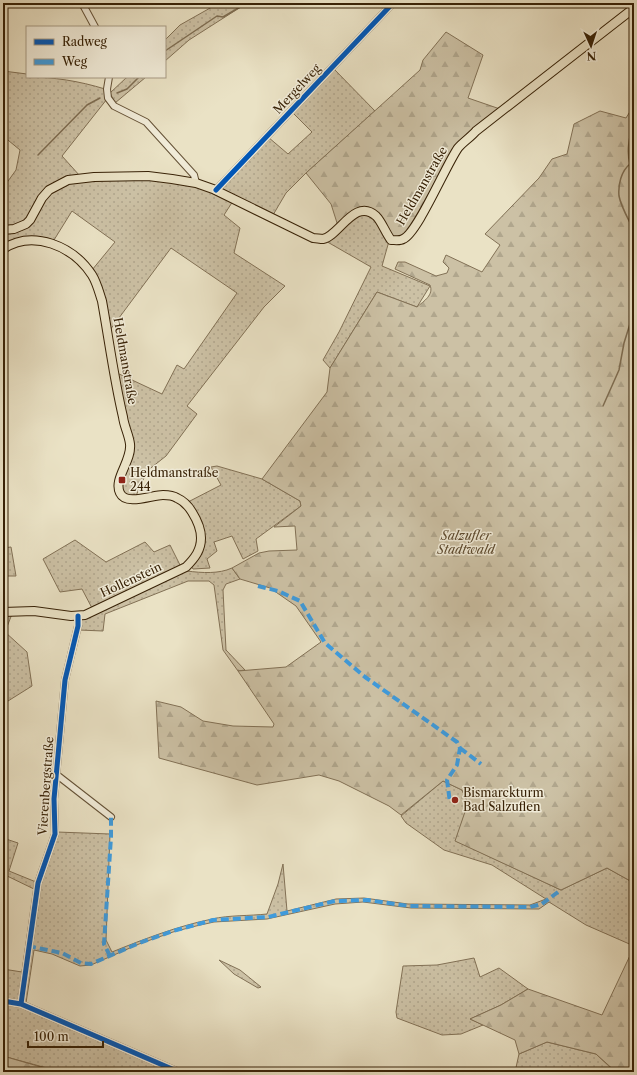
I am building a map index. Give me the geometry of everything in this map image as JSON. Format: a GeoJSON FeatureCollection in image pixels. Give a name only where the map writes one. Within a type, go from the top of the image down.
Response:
{"type":"FeatureCollection","features":[{"type":"Feature","properties":{"kind":"main road","name":"Heldmanstraße"},"geometry":{"type":"LineString","coordinates":[[3,230],[14,229],[26,224],[30,220],[42,198],[49,190],[68,180],[94,177],[148,176],[196,183],[216,190],[313,238],[323,239],[331,235],[354,214],[364,211],[372,213],[377,217],[391,240],[403,240],[410,234],[419,220],[459,147],[634,8]]}},
{"type":"Feature","properties":{"kind":"main road","name":"Heldmanstraße"},"geometry":{"type":"LineString","coordinates":[[3,249],[10,244],[28,240],[54,244],[68,251],[78,259],[92,275],[102,301],[123,418],[130,444],[129,457],[119,480],[119,492],[121,495],[129,499],[162,495],[177,497]]}},
{"type":"Feature","properties":{"kind":"main road","name":"Hollenstein"},"geometry":{"type":"LineString","coordinates":[[3,612],[34,611],[71,616],[85,615],[180,571],[194,559],[199,550],[201,532],[196,518],[190,509],[177,497]]}},
{"type":"Feature","properties":{"kind":"street"},"geometry":{"type":"LineString","coordinates":[[82,3],[94,26]]}},
{"type":"Feature","properties":{"kind":"street","name":"Mergelweg"},"geometry":{"type":"LineString","coordinates":[[216,190],[393,3]]}},
{"type":"Feature","properties":{"kind":"street"},"geometry":{"type":"LineString","coordinates":[[110,78],[107,89],[108,98],[114,106],[146,122],[194,175],[196,183]]}},
{"type":"Feature","properties":{"kind":"street","name":"Vierenbergstraße"},"geometry":{"type":"LineString","coordinates":[[21,1004],[38,883],[55,834],[54,800],[65,680],[78,626],[78,616]]}},
{"type":"Feature","properties":{"kind":"street"},"geometry":{"type":"LineString","coordinates":[[57,775],[111,817]]}},
{"type":"Feature","properties":{"kind":"street"},"geometry":{"type":"LineString","coordinates":[[3,1001],[21,1004],[179,1072]]}},
{"type":"Feature","properties":{"kind":"green space"},"geometry":{"type":"Polygon","coordinates":[[[219,3],[247,3],[189,40],[166,60],[166,39],[180,25],[219,3]]]}},
{"type":"Feature","properties":{"kind":"green space"},"geometry":{"type":"Polygon","coordinates":[[[446,32],[483,55],[468,98],[500,109],[458,146],[426,206],[403,238],[391,236],[379,216],[364,210],[338,226],[331,204],[306,173],[420,70],[423,60],[446,32]]]}},
{"type":"Feature","properties":{"kind":"green space"},"geometry":{"type":"Polygon","coordinates":[[[334,69],[375,111],[286,193],[273,215],[220,189],[268,137],[288,154],[312,132],[293,113],[334,69]]]}},
{"type":"Feature","properties":{"kind":"green space"},"geometry":{"type":"Polygon","coordinates":[[[3,71],[26,74],[26,78],[57,79],[105,89],[107,99],[62,156],[80,176],[48,188],[28,219],[21,224],[3,227],[3,188],[16,170],[20,150],[3,136],[3,71]]]}},
{"type":"Feature","properties":{"kind":"green space"},"geometry":{"type":"Polygon","coordinates":[[[126,78],[145,78],[115,103],[110,93],[126,78]]]}},
{"type":"Feature","properties":{"kind":"green space","name":"Salzufler Stadtwald"},"geometry":{"type":"Polygon","coordinates":[[[634,105],[634,185],[631,191],[634,201],[634,883],[607,868],[561,890],[455,841],[468,803],[462,790],[443,781],[401,815],[389,806],[339,781],[319,775],[257,785],[159,758],[156,701],[181,707],[203,721],[233,726],[273,727],[274,724],[238,671],[286,667],[321,642],[296,606],[270,588],[240,579],[232,568],[259,553],[269,551],[297,550],[295,526],[274,527],[301,506],[300,501],[262,479],[327,392],[330,368],[377,292],[417,307],[431,292],[430,285],[395,269],[398,262],[405,262],[436,276],[447,273],[449,268],[443,262],[446,255],[482,272],[500,245],[485,234],[539,178],[552,159],[567,154],[574,124],[600,111],[626,118],[634,105]]]}},
{"type":"Feature","properties":{"kind":"green space"},"geometry":{"type":"Polygon","coordinates":[[[121,178],[171,181],[209,190],[233,201],[224,215],[240,228],[234,253],[285,286],[264,307],[187,406],[197,414],[166,456],[147,471],[136,496],[123,494],[120,487],[131,457],[117,373],[162,394],[177,365],[184,369],[237,293],[171,248],[110,330],[92,270],[115,242],[72,211],[54,240],[27,237],[3,246],[3,232],[15,231],[51,192],[69,182],[121,178]]]}},
{"type":"Feature","properties":{"kind":"green space"},"geometry":{"type":"Polygon","coordinates":[[[365,213],[375,218],[389,241],[382,266],[430,286],[417,307],[377,292],[330,368],[323,360],[339,332],[371,267],[324,240],[355,215],[365,213]]]}},
{"type":"Feature","properties":{"kind":"green space"},"geometry":{"type":"Polygon","coordinates":[[[217,466],[262,479],[300,501],[301,506],[256,539],[258,551],[243,559],[232,536],[214,542],[217,551],[207,559],[210,568],[193,569],[191,566],[203,542],[188,502],[221,485],[211,467],[217,466]]]}},
{"type":"Feature","properties":{"kind":"green space"},"geometry":{"type":"Polygon","coordinates":[[[75,540],[106,562],[145,542],[154,552],[170,545],[181,567],[93,610],[82,589],[60,592],[43,559],[75,540]]]}},
{"type":"Feature","properties":{"kind":"green space"},"geometry":{"type":"Polygon","coordinates":[[[11,547],[16,576],[3,576],[3,548],[11,547]]]}},
{"type":"Feature","properties":{"kind":"green space"},"geometry":{"type":"Polygon","coordinates":[[[232,568],[240,579],[226,584],[223,590],[226,650],[245,670],[238,671],[223,650],[214,585],[209,581],[188,581],[105,614],[103,631],[79,630],[82,618],[187,571],[210,572],[232,568]]]}},
{"type":"Feature","properties":{"kind":"green space"},"geometry":{"type":"Polygon","coordinates":[[[12,614],[5,632],[27,652],[32,686],[8,701],[3,692],[3,615],[12,614]]]}},
{"type":"Feature","properties":{"kind":"green space"},"geometry":{"type":"Polygon","coordinates":[[[443,781],[462,790],[468,803],[456,841],[561,890],[607,868],[634,883],[634,946],[586,925],[549,902],[539,909],[411,908],[363,902],[335,904],[267,919],[214,922],[196,926],[173,932],[139,944],[91,965],[80,966],[52,954],[34,950],[26,1003],[3,999],[3,969],[22,972],[34,889],[3,874],[3,838],[18,843],[9,871],[36,882],[57,832],[110,834],[106,940],[112,952],[161,933],[199,922],[225,917],[267,914],[278,884],[283,864],[287,911],[336,899],[364,898],[408,904],[530,905],[546,899],[492,865],[444,850],[406,823],[401,816],[443,781]]]}},
{"type":"Feature","properties":{"kind":"green space"},"geometry":{"type":"Polygon","coordinates":[[[634,947],[634,1072],[616,1072],[596,1054],[547,1042],[519,1054],[515,1040],[470,1019],[501,1005],[528,989],[602,1015],[634,947]]]}},
{"type":"Feature","properties":{"kind":"green space"},"geometry":{"type":"Polygon","coordinates":[[[474,958],[480,977],[499,968],[528,989],[501,1005],[470,1019],[483,1025],[461,1034],[442,1035],[397,1018],[396,1012],[403,966],[437,965],[474,958]]]}},
{"type":"Feature","properties":{"kind":"green space"},"geometry":{"type":"Polygon","coordinates":[[[219,960],[240,970],[261,987],[258,988],[234,974],[219,960]]]}},
{"type":"Feature","properties":{"kind":"green space"},"geometry":{"type":"Polygon","coordinates":[[[3,1003],[21,1005],[178,1072],[51,1072],[54,1070],[3,1056],[3,1003]]]}},
{"type":"Feature","properties":{"kind":"green space"},"geometry":{"type":"Polygon","coordinates":[[[547,1042],[596,1054],[612,1069],[611,1072],[515,1072],[519,1054],[547,1042]]]}},
{"type":"Feature","properties":{"kind":"green space"},"geometry":{"type":"Polygon","coordinates":[[[3,1056],[55,1071],[3,1072],[3,1056]]]}},
{"type":"Feature","properties":{"kind":"waterway"},"geometry":{"type":"LineString","coordinates":[[166,50],[217,16],[223,17],[247,3]]}},
{"type":"Feature","properties":{"kind":"waterway"},"geometry":{"type":"LineString","coordinates":[[117,93],[127,89],[138,78]]}},
{"type":"Feature","properties":{"kind":"waterway"},"geometry":{"type":"LineString","coordinates":[[38,155],[87,105],[100,98]]}},
{"type":"Feature","properties":{"kind":"waterway"},"geometry":{"type":"LineString","coordinates":[[634,127],[630,135],[630,164],[622,174],[619,192],[621,205],[634,231]]}},
{"type":"Feature","properties":{"kind":"waterway"},"geometry":{"type":"LineString","coordinates":[[634,295],[634,302]]}},
{"type":"Feature","properties":{"kind":"waterway"},"geometry":{"type":"LineString","coordinates":[[603,406],[619,370],[624,343],[634,311]]}},
{"type":"Feature","properties":{"kind":"marked path"},"geometry":{"type":"LineString","coordinates":[[258,586],[278,591],[300,601],[325,643],[365,677],[457,742],[460,748],[457,765],[447,780],[450,803]]}},
{"type":"Feature","properties":{"kind":"marked path"},"geometry":{"type":"LineString","coordinates":[[460,748],[481,764]]}},
{"type":"Feature","properties":{"kind":"marked path"},"geometry":{"type":"LineString","coordinates":[[110,956],[104,944],[111,817]]}},
{"type":"Feature","properties":{"kind":"marked path"},"geometry":{"type":"LineString","coordinates":[[28,946],[62,953],[81,963],[91,964],[139,943],[173,931],[213,920],[268,917],[335,901],[367,900],[409,906],[530,907],[542,904],[558,892]]}},
{"type":"Feature","properties":{"kind":"cycle path"},"geometry":{"type":"LineString","coordinates":[[216,190],[393,3]]}},
{"type":"Feature","properties":{"kind":"cycle path"},"geometry":{"type":"LineString","coordinates":[[21,1004],[38,883],[55,834],[54,799],[65,680],[78,626],[78,616]]}},
{"type":"Feature","properties":{"kind":"cycle path"},"geometry":{"type":"LineString","coordinates":[[3,1001],[21,1004],[179,1072]]}},
{"type":"Feature","properties":{"kind":"place","name":"Heldmanstraße 244"},"geometry":{"type":"Point","coordinates":[122,480]}},
{"type":"Feature","properties":{"kind":"place","name":"Bismarckturm Bad Salzuflen"},"geometry":{"type":"Point","coordinates":[455,800]}}]}
